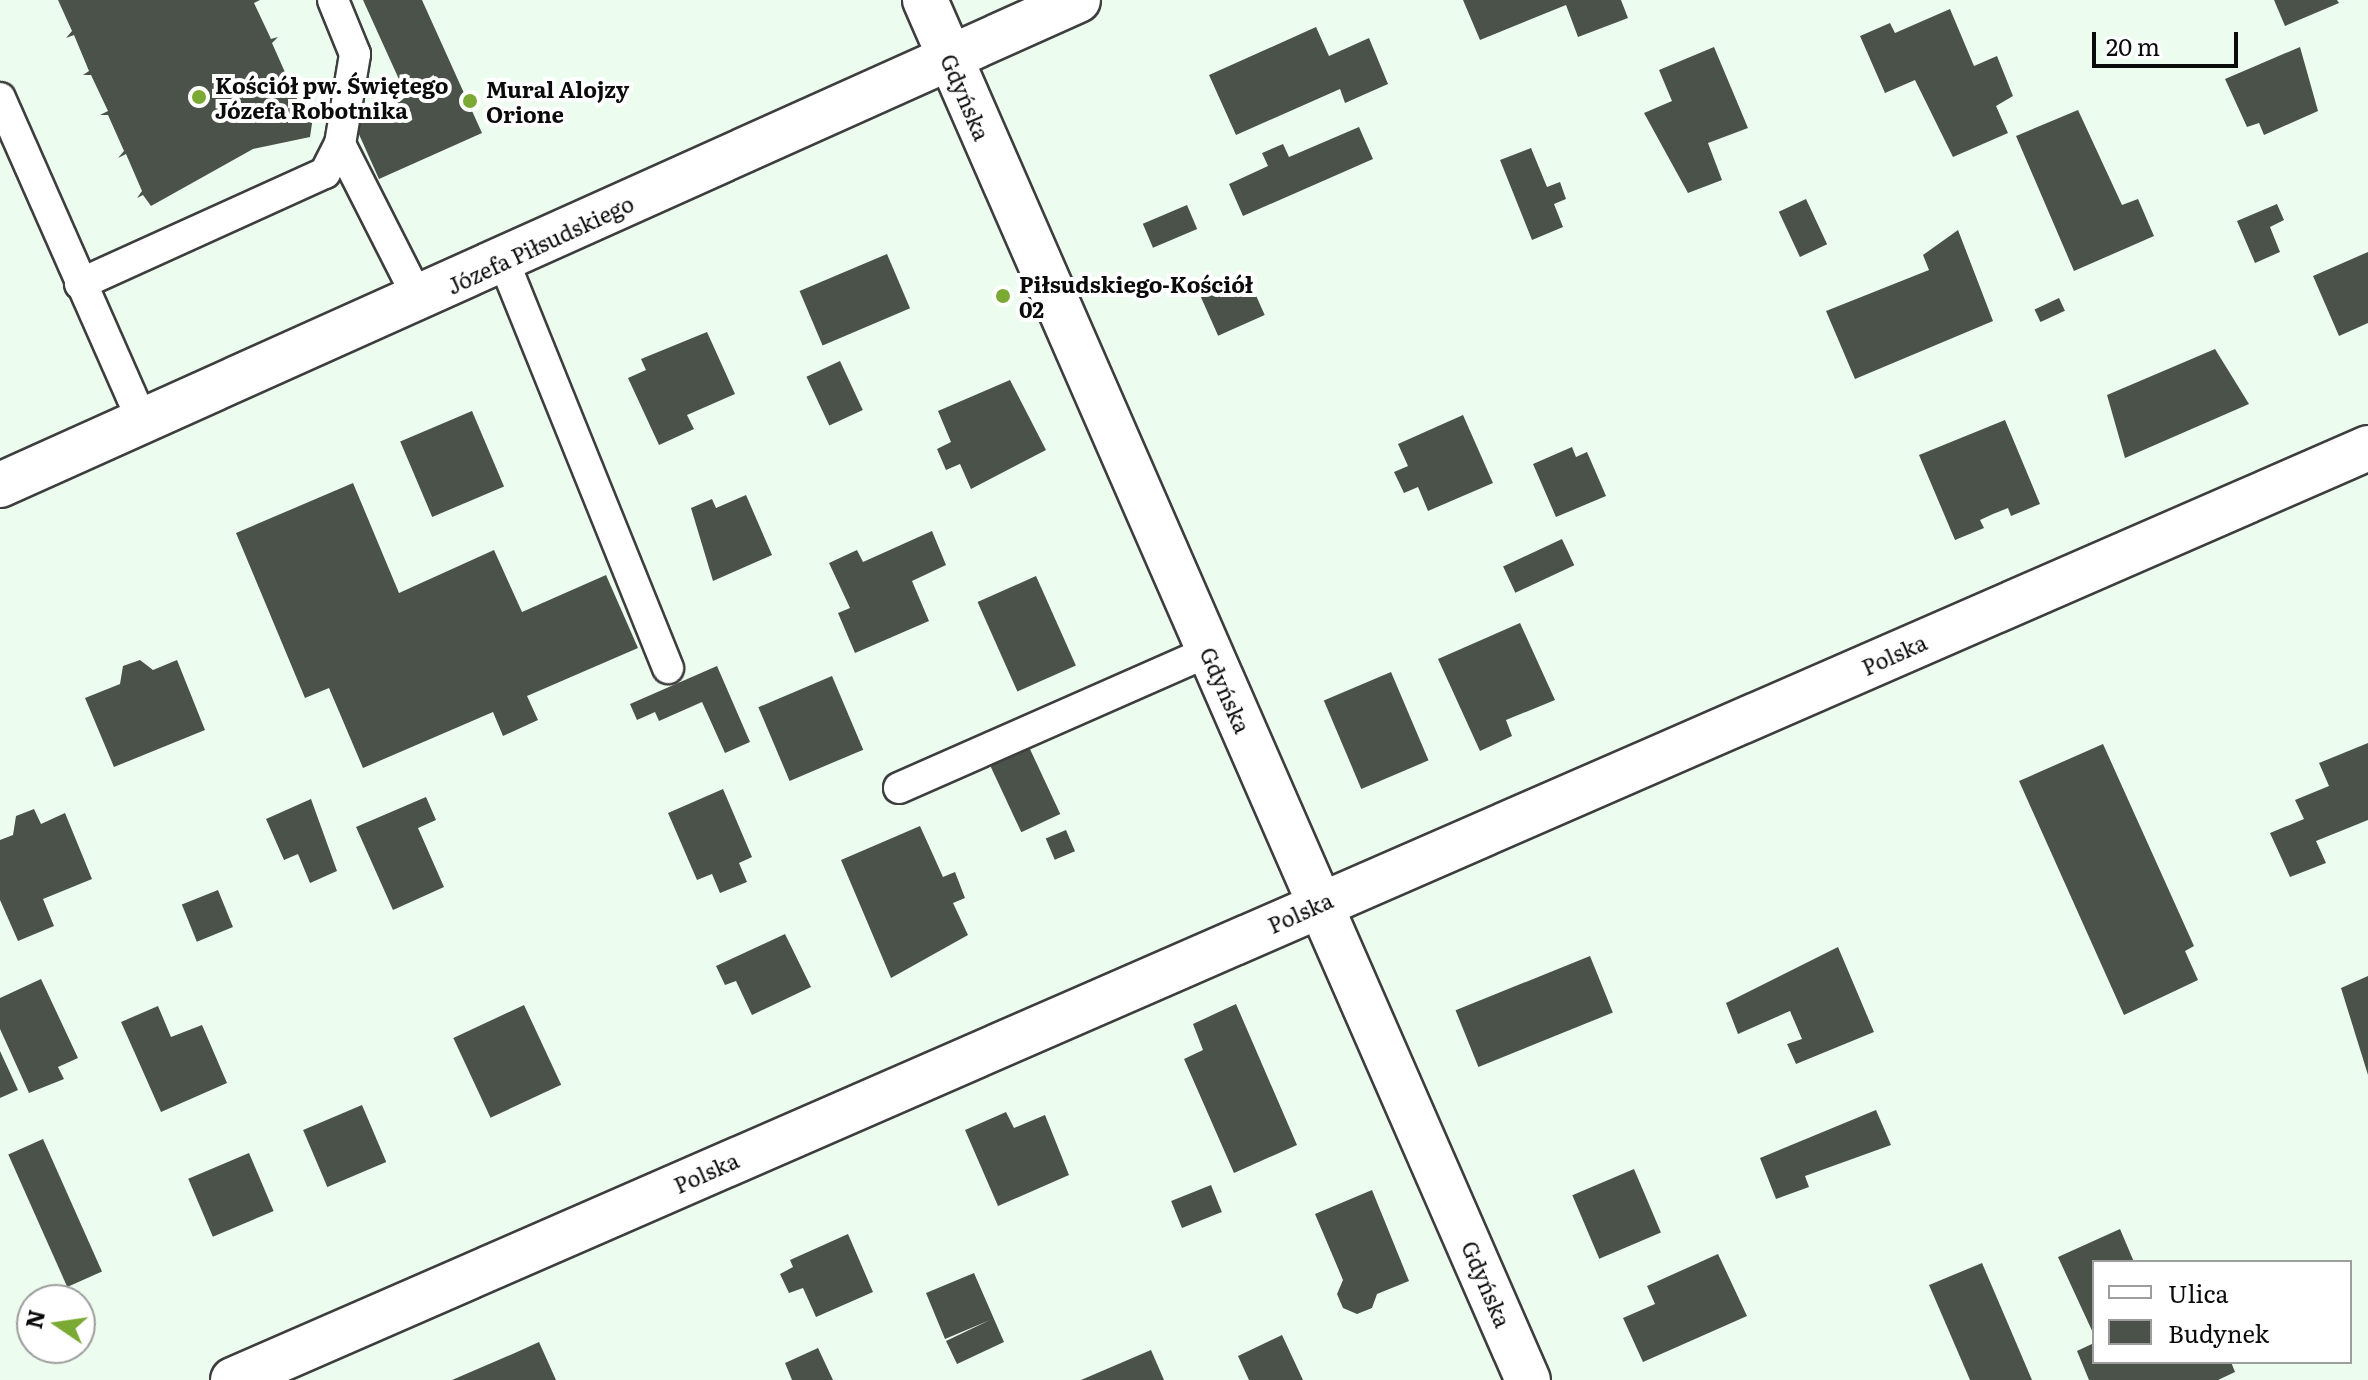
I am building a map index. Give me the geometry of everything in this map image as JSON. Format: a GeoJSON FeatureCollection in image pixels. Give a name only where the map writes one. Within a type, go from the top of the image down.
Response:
{"type":"FeatureCollection","features":[{"type":"Feature","properties":{"kind":"street","name":"Gdyńska"},"geometry":{"type":"LineString","coordinates":[[925,0],[1528,1380]]}},
{"type":"Feature","properties":{"kind":"street","name":"Józefa Piłsudskiego"},"geometry":{"type":"LineString","coordinates":[[0,485],[504,262],[1078,0]]}},
{"type":"Feature","properties":{"kind":"street","name":"Polska"},"geometry":{"type":"LineString","coordinates":[[233,1380],[2368,448]]}},
{"type":"Feature","properties":{"kind":"lane"},"geometry":{"type":"LineString","coordinates":[[80,284],[325,173],[340,144],[355,54],[333,0]]}},
{"type":"Feature","properties":{"kind":"lane"},"geometry":{"type":"LineString","coordinates":[[0,98],[142,420]]}},
{"type":"Feature","properties":{"kind":"lane"},"geometry":{"type":"LineString","coordinates":[[340,144],[419,300]]}},
{"type":"Feature","properties":{"kind":"lane"},"geometry":{"type":"LineString","coordinates":[[504,262],[668,668]]}},
{"type":"Feature","properties":{"kind":"lane"},"geometry":{"type":"LineString","coordinates":[[899,788],[1209,651]]}},
{"type":"Feature","properties":{"kind":"building","name":"Kościół pw. Świętego Józefa Robotnika"},"geometry":{"type":"Polygon","coordinates":[[[58,0],[260,0],[254,3],[271,39],[278,37],[272,43],[288,79],[296,80],[290,83],[306,119],[313,117],[310,137],[253,149],[151,206],[143,195],[137,198],[142,191],[126,154],[118,158],[124,151],[108,115],[100,115],[108,111],[91,75],[83,75],[89,71],[74,35],[66,38],[72,31],[58,0]]]}},
{"type":"Feature","properties":{"kind":"building"},"geometry":{"type":"Polygon","coordinates":[[[363,0],[422,0],[482,133],[379,179],[353,121],[407,97],[363,0]]]}},
{"type":"Feature","properties":{"kind":"building"},"geometry":{"type":"Polygon","coordinates":[[[1463,0],[1621,0],[1628,18],[1578,37],[1566,5],[1480,40],[1463,0]]]}},
{"type":"Feature","properties":{"kind":"building"},"geometry":{"type":"Polygon","coordinates":[[[2274,0],[2337,0],[2339,3],[2285,26],[2274,0]]]}},
{"type":"Feature","properties":{"kind":"building"},"geometry":{"type":"Polygon","coordinates":[[[1950,9],[1974,66],[1997,56],[2013,96],[1996,106],[2008,133],[1953,157],[1915,80],[1885,93],[1860,36],[1890,23],[1895,33],[1950,9]]]}},
{"type":"Feature","properties":{"kind":"building"},"geometry":{"type":"Polygon","coordinates":[[[1316,27],[1329,56],[1369,38],[1388,84],[1345,103],[1340,89],[1236,135],[1209,75],[1316,27]]]}},
{"type":"Feature","properties":{"kind":"building"},"geometry":{"type":"Polygon","coordinates":[[[1714,47],[1748,128],[1708,143],[1722,180],[1688,193],[1644,113],[1672,101],[1659,70],[1714,47]]]}},
{"type":"Feature","properties":{"kind":"building"},"geometry":{"type":"Polygon","coordinates":[[[2300,47],[2318,111],[2264,135],[2259,123],[2247,127],[2225,79],[2300,47]]]}},
{"type":"Feature","properties":{"kind":"building"},"geometry":{"type":"Polygon","coordinates":[[[2078,110],[2122,205],[2138,199],[2154,236],[2074,271],[2016,136],[2078,110]]]}},
{"type":"Feature","properties":{"kind":"building"},"geometry":{"type":"Polygon","coordinates":[[[1359,127],[1373,159],[1243,216],[1229,184],[1268,166],[1262,153],[1283,144],[1289,157],[1359,127]]]}},
{"type":"Feature","properties":{"kind":"building"},"geometry":{"type":"Polygon","coordinates":[[[1531,148],[1547,187],[1560,182],[1566,199],[1554,204],[1563,227],[1532,240],[1500,160],[1531,148]]]}},
{"type":"Feature","properties":{"kind":"building"},"geometry":{"type":"Polygon","coordinates":[[[1806,199],[1827,244],[1800,257],[1779,212],[1806,199]]]}},
{"type":"Feature","properties":{"kind":"building"},"geometry":{"type":"Polygon","coordinates":[[[2277,204],[2284,220],[2270,227],[2280,252],[2255,263],[2237,221],[2277,204]]]}},
{"type":"Feature","properties":{"kind":"building"},"geometry":{"type":"Polygon","coordinates":[[[1187,205],[1197,229],[1153,248],[1143,224],[1187,205]]]}},
{"type":"Feature","properties":{"kind":"building"},"geometry":{"type":"Polygon","coordinates":[[[1958,230],[1993,321],[1855,379],[1826,311],[1929,270],[1923,255],[1958,230]]]}},
{"type":"Feature","properties":{"kind":"building"},"geometry":{"type":"Polygon","coordinates":[[[2368,252],[2368,323],[2339,336],[2313,276],[2368,252]]]}},
{"type":"Feature","properties":{"kind":"building"},"geometry":{"type":"Polygon","coordinates":[[[887,254],[910,308],[823,345],[800,291],[887,254]]]}},
{"type":"Feature","properties":{"kind":"building"},"geometry":{"type":"Polygon","coordinates":[[[1246,273],[1265,315],[1218,336],[1199,294],[1246,273]]]}},
{"type":"Feature","properties":{"kind":"building"},"geometry":{"type":"Polygon","coordinates":[[[2059,298],[2065,311],[2040,322],[2035,309],[2059,298]]]}},
{"type":"Feature","properties":{"kind":"building"},"geometry":{"type":"Polygon","coordinates":[[[707,332],[735,394],[687,415],[694,429],[659,445],[628,378],[646,370],[641,359],[707,332]]]}},
{"type":"Feature","properties":{"kind":"building"},"geometry":{"type":"Polygon","coordinates":[[[2215,349],[2249,404],[2125,458],[2107,395],[2215,349]]]}},
{"type":"Feature","properties":{"kind":"building"},"geometry":{"type":"Polygon","coordinates":[[[840,361],[863,410],[829,426],[806,377],[840,361]]]}},
{"type":"Feature","properties":{"kind":"building"},"geometry":{"type":"Polygon","coordinates":[[[1010,380],[1046,450],[971,489],[960,464],[946,470],[937,449],[951,442],[938,411],[1010,380]]]}},
{"type":"Feature","properties":{"kind":"building"},"geometry":{"type":"Polygon","coordinates":[[[472,411],[504,486],[432,517],[400,441],[472,411]]]}},
{"type":"Feature","properties":{"kind":"building"},"geometry":{"type":"Polygon","coordinates":[[[1463,415],[1493,483],[1428,511],[1418,487],[1404,493],[1394,472],[1408,466],[1398,444],[1463,415]]]}},
{"type":"Feature","properties":{"kind":"building"},"geometry":{"type":"Polygon","coordinates":[[[2005,420],[2040,504],[2011,516],[2008,508],[1993,514],[1980,520],[1984,528],[1955,540],[1919,455],[2005,420]]]}},
{"type":"Feature","properties":{"kind":"building"},"geometry":{"type":"Polygon","coordinates":[[[1572,447],[1576,457],[1587,452],[1606,496],[1556,517],[1533,464],[1572,447]]]}},
{"type":"Feature","properties":{"kind":"building"},"geometry":{"type":"Polygon","coordinates":[[[353,483],[399,593],[494,550],[522,612],[606,575],[638,648],[527,696],[538,720],[503,736],[493,712],[363,768],[329,688],[305,698],[236,533],[353,483]]]}},
{"type":"Feature","properties":{"kind":"building"},"geometry":{"type":"Polygon","coordinates":[[[746,495],[772,555],[713,581],[691,508],[712,499],[716,508],[746,495]]]}},
{"type":"Feature","properties":{"kind":"building"},"geometry":{"type":"Polygon","coordinates":[[[932,531],[946,565],[912,581],[929,621],[855,653],[838,613],[850,608],[829,563],[857,550],[863,562],[932,531]]]}},
{"type":"Feature","properties":{"kind":"building"},"geometry":{"type":"Polygon","coordinates":[[[1562,539],[1574,565],[1515,593],[1503,566],[1562,539]]]}},
{"type":"Feature","properties":{"kind":"building"},"geometry":{"type":"Polygon","coordinates":[[[1036,576],[1076,666],[1017,692],[978,602],[1036,576]]]}},
{"type":"Feature","properties":{"kind":"building"},"geometry":{"type":"Polygon","coordinates":[[[1520,623],[1555,700],[1506,720],[1512,736],[1480,751],[1438,659],[1520,623]]]}},
{"type":"Feature","properties":{"kind":"building"},"geometry":{"type":"Polygon","coordinates":[[[140,660],[153,670],[177,660],[205,730],[114,767],[85,698],[120,684],[123,666],[140,660]]]}},
{"type":"Feature","properties":{"kind":"building"},"geometry":{"type":"Polygon","coordinates":[[[717,666],[750,742],[725,753],[702,702],[659,721],[655,712],[637,720],[630,704],[717,666]]]}},
{"type":"Feature","properties":{"kind":"building"},"geometry":{"type":"Polygon","coordinates":[[[1391,672],[1429,760],[1361,789],[1324,701],[1391,672]]]}},
{"type":"Feature","properties":{"kind":"building"},"geometry":{"type":"Polygon","coordinates":[[[832,676],[863,750],[790,781],[758,707],[832,676]]]}},
{"type":"Feature","properties":{"kind":"building"},"geometry":{"type":"Polygon","coordinates":[[[2368,743],[2368,820],[2316,841],[2326,863],[2290,877],[2270,833],[2304,819],[2295,800],[2329,786],[2319,763],[2368,743]]]}},
{"type":"Feature","properties":{"kind":"building"},"geometry":{"type":"Polygon","coordinates":[[[2103,744],[2194,946],[2185,951],[2198,980],[2124,1015],[2019,781],[2103,744]]]}},
{"type":"Feature","properties":{"kind":"building"},"geometry":{"type":"Polygon","coordinates":[[[1029,747],[1060,814],[1021,832],[990,765],[1029,747]]]}},
{"type":"Feature","properties":{"kind":"building"},"geometry":{"type":"Polygon","coordinates":[[[723,789],[752,857],[739,863],[747,882],[720,893],[712,874],[697,880],[668,813],[723,789]]]}},
{"type":"Feature","properties":{"kind":"building"},"geometry":{"type":"Polygon","coordinates":[[[426,797],[436,820],[418,828],[444,887],[393,910],[356,827],[426,797]]]}},
{"type":"Feature","properties":{"kind":"building"},"geometry":{"type":"Polygon","coordinates":[[[311,799],[337,871],[310,883],[298,854],[284,860],[266,819],[311,799]]]}},
{"type":"Feature","properties":{"kind":"building"},"geometry":{"type":"Polygon","coordinates":[[[34,809],[41,824],[65,813],[92,879],[43,899],[54,926],[18,941],[0,900],[0,840],[13,835],[16,816],[34,809]]]}},
{"type":"Feature","properties":{"kind":"building"},"geometry":{"type":"Polygon","coordinates":[[[920,826],[943,877],[955,872],[965,898],[953,903],[968,935],[891,978],[841,860],[920,826]]]}},
{"type":"Feature","properties":{"kind":"building"},"geometry":{"type":"Polygon","coordinates":[[[1066,830],[1075,851],[1055,860],[1046,839],[1066,830]]]}},
{"type":"Feature","properties":{"kind":"building"},"geometry":{"type":"Polygon","coordinates":[[[218,890],[233,927],[197,942],[182,905],[218,890]]]}},
{"type":"Feature","properties":{"kind":"building"},"geometry":{"type":"Polygon","coordinates":[[[785,934],[811,987],[752,1015],[736,981],[725,985],[716,966],[785,934]]]}},
{"type":"Feature","properties":{"kind":"building"},"geometry":{"type":"Polygon","coordinates":[[[1838,947],[1874,1032],[1796,1064],[1787,1044],[1802,1039],[1790,1011],[1738,1034],[1726,1003],[1838,947]]]}},
{"type":"Feature","properties":{"kind":"building"},"geometry":{"type":"Polygon","coordinates":[[[1590,956],[1613,1013],[1478,1067],[1456,1010],[1590,956]]]}},
{"type":"Feature","properties":{"kind":"building"},"geometry":{"type":"Polygon","coordinates":[[[2368,976],[2368,1075],[2341,988],[2368,976]]]}},
{"type":"Feature","properties":{"kind":"building"},"geometry":{"type":"Polygon","coordinates":[[[41,979],[78,1058],[58,1067],[64,1079],[29,1093],[0,1029],[0,998],[41,979]]]}},
{"type":"Feature","properties":{"kind":"building"},"geometry":{"type":"Polygon","coordinates":[[[1236,1004],[1297,1145],[1234,1173],[1184,1059],[1203,1050],[1193,1024],[1236,1004]]]}},
{"type":"Feature","properties":{"kind":"building"},"geometry":{"type":"Polygon","coordinates":[[[524,1005],[561,1085],[490,1118],[453,1038],[524,1005]]]}},
{"type":"Feature","properties":{"kind":"building"},"geometry":{"type":"Polygon","coordinates":[[[158,1006],[171,1037],[202,1025],[227,1083],[161,1112],[121,1022],[158,1006]]]}},
{"type":"Feature","properties":{"kind":"building"},"geometry":{"type":"Polygon","coordinates":[[[0,1051],[18,1090],[0,1098],[0,1051]]]}},
{"type":"Feature","properties":{"kind":"building"},"geometry":{"type":"Polygon","coordinates":[[[362,1105],[386,1162],[327,1187],[303,1130],[362,1105]]]}},
{"type":"Feature","properties":{"kind":"building"},"geometry":{"type":"Polygon","coordinates":[[[1876,1110],[1891,1145],[1805,1176],[1809,1187],[1776,1199],[1760,1158],[1876,1110]]]}},
{"type":"Feature","properties":{"kind":"building"},"geometry":{"type":"Polygon","coordinates":[[[1006,1112],[1014,1128],[1045,1115],[1069,1175],[998,1206],[965,1130],[1006,1112]]]}},
{"type":"Feature","properties":{"kind":"building"},"geometry":{"type":"Polygon","coordinates":[[[43,1139],[102,1271],[74,1284],[66,1284],[8,1154],[43,1139]]]}},
{"type":"Feature","properties":{"kind":"building"},"geometry":{"type":"Polygon","coordinates":[[[249,1153],[274,1211],[213,1237],[188,1179],[249,1153]]]}},
{"type":"Feature","properties":{"kind":"building"},"geometry":{"type":"Polygon","coordinates":[[[1634,1169],[1661,1233],[1599,1259],[1572,1195],[1634,1169]]]}},
{"type":"Feature","properties":{"kind":"building"},"geometry":{"type":"Polygon","coordinates":[[[1211,1185],[1222,1212],[1182,1228],[1171,1201],[1211,1185]]]}},
{"type":"Feature","properties":{"kind":"building"},"geometry":{"type":"Polygon","coordinates":[[[1372,1190],[1409,1281],[1377,1294],[1372,1308],[1357,1314],[1343,1308],[1337,1294],[1343,1280],[1315,1214],[1372,1190]]]}},
{"type":"Feature","properties":{"kind":"building"},"geometry":{"type":"Polygon","coordinates":[[[2120,1229],[2133,1260],[2092,1260],[2092,1331],[2058,1257],[2120,1229]]]}},
{"type":"Feature","properties":{"kind":"building"},"geometry":{"type":"Polygon","coordinates":[[[848,1234],[873,1292],[816,1317],[803,1288],[789,1293],[780,1274],[793,1267],[790,1260],[848,1234]]]}},
{"type":"Feature","properties":{"kind":"building"},"geometry":{"type":"Polygon","coordinates":[[[1718,1254],[1747,1316],[1643,1362],[1623,1318],[1655,1304],[1647,1286],[1718,1254]]]}},
{"type":"Feature","properties":{"kind":"building"},"geometry":{"type":"Polygon","coordinates":[[[1982,1263],[2032,1380],[1970,1380],[1929,1285],[1982,1263]]]}},
{"type":"Feature","properties":{"kind":"building"},"geometry":{"type":"Polygon","coordinates":[[[974,1273],[1004,1342],[957,1364],[946,1341],[990,1320],[945,1339],[926,1293],[974,1273]]]}},
{"type":"Feature","properties":{"kind":"building"},"geometry":{"type":"Polygon","coordinates":[[[1282,1335],[1303,1380],[1249,1380],[1238,1356],[1282,1335]]]}},
{"type":"Feature","properties":{"kind":"building"},"geometry":{"type":"Polygon","coordinates":[[[539,1342],[556,1380],[452,1380],[517,1352],[539,1342]]]}},
{"type":"Feature","properties":{"kind":"building"},"geometry":{"type":"Polygon","coordinates":[[[2092,1344],[2092,1364],[2232,1364],[2235,1372],[2218,1380],[2089,1380],[2077,1351],[2092,1344]]]}},
{"type":"Feature","properties":{"kind":"building"},"geometry":{"type":"Polygon","coordinates":[[[818,1348],[833,1380],[792,1380],[785,1363],[818,1348]]]}},
{"type":"Feature","properties":{"kind":"building"},"geometry":{"type":"Polygon","coordinates":[[[1151,1350],[1164,1380],[1081,1380],[1151,1350]]]}},
{"type":"Feature","properties":{"kind":"place","name":"Kościół pw. Świętego Józefa Robotnika"},"geometry":{"type":"Point","coordinates":[199,97]}},
{"type":"Feature","properties":{"kind":"place","name":"Mural Alojzy Orione"},"geometry":{"type":"Point","coordinates":[470,101]}},
{"type":"Feature","properties":{"kind":"place","name":"Piłsudskiego-Kościół 02"},"geometry":{"type":"Point","coordinates":[1003,296]}}]}
